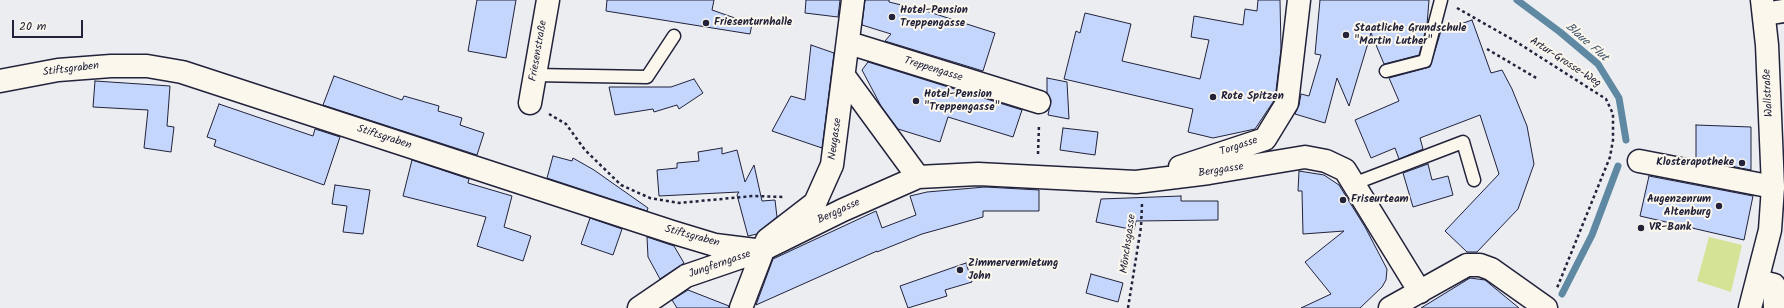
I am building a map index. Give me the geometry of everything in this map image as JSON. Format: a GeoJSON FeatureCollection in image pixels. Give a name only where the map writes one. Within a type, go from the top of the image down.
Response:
{"type":"FeatureCollection","features":[{"type":"Feature","properties":{"kind":"street","name":"Friesenstraße"},"geometry":{"type":"LineString","coordinates":[[530,103],[548,0]]}},
{"type":"Feature","properties":{"kind":"street","name":"Neugasse"},"geometry":{"type":"LineString","coordinates":[[741,308],[767,240],[814,203],[832,165],[853,0]]}},
{"type":"Feature","properties":{"kind":"street","name":"Torgasse"},"geometry":{"type":"LineString","coordinates":[[1144,182],[1265,139],[1287,103],[1299,0]]}},
{"type":"Feature","properties":{"kind":"street","name":"Wallstraße"},"geometry":{"type":"LineString","coordinates":[[1750,308],[1770,230],[1773,187],[1767,45],[1770,8]]}},
{"type":"Feature","properties":{"kind":"street","name":"Treppengasse"},"geometry":{"type":"LineString","coordinates":[[848,43],[1039,102]]}},
{"type":"Feature","properties":{"kind":"street","name":"Stiftsgraben"},"geometry":{"type":"LineString","coordinates":[[0,81],[58,70],[111,66],[147,66],[182,72],[672,232],[715,245],[762,250]]}},
{"type":"Feature","properties":{"kind":"street"},"geometry":{"type":"LineString","coordinates":[[844,76],[918,177]]}},
{"type":"Feature","properties":{"kind":"street","name":"Berggasse"},"geometry":{"type":"LineString","coordinates":[[762,250],[843,210],[918,177],[978,174],[1085,181],[1144,182],[1305,157],[1326,162],[1345,170],[1420,292]]}},
{"type":"Feature","properties":{"kind":"street"},"geometry":{"type":"LineString","coordinates":[[1639,161],[1773,187]]}},
{"type":"Feature","properties":{"kind":"street","name":"Jungferngasse"},"geometry":{"type":"LineString","coordinates":[[639,308],[686,276],[762,250]]}},
{"type":"Feature","properties":{"kind":"street"},"geometry":{"type":"LineString","coordinates":[[1390,308],[1467,265],[1480,265],[1491,269],[1550,301]]}},
{"type":"Feature","properties":{"kind":"street"},"geometry":{"type":"LineString","coordinates":[[1758,281],[1774,285],[1775,308]]}},
{"type":"Feature","properties":{"kind":"lane"},"geometry":{"type":"LineString","coordinates":[[1386,71],[1425,62],[1441,0]]}},
{"type":"Feature","properties":{"kind":"lane"},"geometry":{"type":"LineString","coordinates":[[534,75],[647,77],[674,36]]}},
{"type":"Feature","properties":{"kind":"lane"},"geometry":{"type":"LineString","coordinates":[[1353,184],[1463,142],[1474,180]]}},
{"type":"Feature","properties":{"kind":"path","name":"Artur-Grosse-Weg"},"geometry":{"type":"LineString","coordinates":[[1454,5],[1460,11],[1515,41],[1606,99],[1613,114],[1613,140],[1610,157],[1550,301]]}},
{"type":"Feature","properties":{"kind":"path"},"geometry":{"type":"LineString","coordinates":[[1487,49],[1538,79]]}},
{"type":"Feature","properties":{"kind":"path"},"geometry":{"type":"LineString","coordinates":[[1038,177],[1039,102]]}},
{"type":"Feature","properties":{"kind":"path"},"geometry":{"type":"LineString","coordinates":[[530,103],[566,124],[585,150],[620,185],[650,198],[679,203],[777,196],[814,203]]}},
{"type":"Feature","properties":{"kind":"path","name":"Mönchsgasse"},"geometry":{"type":"LineString","coordinates":[[1128,308],[1141,227],[1144,182]]}},
{"type":"Feature","properties":{"kind":"green space"},"geometry":{"type":"Polygon","coordinates":[[[1709,237],[1742,245],[1731,292],[1697,281],[1709,237]]]}},
{"type":"Feature","properties":{"kind":"building"},"geometry":{"type":"Polygon","coordinates":[[[477,0],[516,0],[506,58],[468,51],[477,0]]]}},
{"type":"Feature","properties":{"kind":"building","name":"Friesenturnhalle"},"geometry":{"type":"Polygon","coordinates":[[[607,0],[714,0],[712,10],[752,24],[750,34],[606,11],[607,0]]]}},
{"type":"Feature","properties":{"kind":"building"},"geometry":{"type":"Polygon","coordinates":[[[806,0],[840,0],[838,17],[805,13],[806,0]]]}},
{"type":"Feature","properties":{"kind":"building"},"geometry":{"type":"Polygon","coordinates":[[[865,0],[889,0],[889,2],[926,11],[995,33],[983,71],[885,41],[891,34],[862,25],[865,0]]]}},
{"type":"Feature","properties":{"kind":"building"},"geometry":{"type":"Polygon","coordinates":[[[1258,0],[1280,0],[1281,49],[1275,99],[1255,129],[1213,138],[1188,132],[1193,109],[1064,79],[1076,31],[1080,33],[1085,13],[1131,24],[1122,61],[1200,79],[1209,40],[1191,37],[1194,16],[1243,25],[1245,9],[1257,11],[1258,0]]]}},
{"type":"Feature","properties":{"kind":"building","name":"Staatliche Grundschule \"Martin Luther\""},"geometry":{"type":"Polygon","coordinates":[[[1320,0],[1429,0],[1427,25],[1419,55],[1384,64],[1371,33],[1349,106],[1337,78],[1325,123],[1295,114],[1299,105],[1301,94],[1309,96],[1321,55],[1315,54],[1320,0]]]}},
{"type":"Feature","properties":{"kind":"building"},"geometry":{"type":"Polygon","coordinates":[[[1472,20],[1491,73],[1502,70],[1512,89],[1527,126],[1534,164],[1518,209],[1477,252],[1467,252],[1445,231],[1499,174],[1480,115],[1420,138],[1423,149],[1399,159],[1395,148],[1371,158],[1355,120],[1399,101],[1389,78],[1430,67],[1441,31],[1472,20]]]}},
{"type":"Feature","properties":{"kind":"building"},"geometry":{"type":"Polygon","coordinates":[[[811,45],[834,53],[822,148],[772,131],[791,96],[805,100],[811,45]]]}},
{"type":"Feature","properties":{"kind":"building","name":"Hotel-Pension \"Treppengasse\""},"geometry":{"type":"Polygon","coordinates":[[[868,62],[1022,110],[1013,137],[948,117],[940,142],[898,129],[881,106],[862,70],[868,62]]]}},
{"type":"Feature","properties":{"kind":"building"},"geometry":{"type":"Polygon","coordinates":[[[334,76],[402,100],[404,96],[439,106],[438,111],[462,118],[460,125],[484,133],[477,155],[323,105],[334,76]]]}},
{"type":"Feature","properties":{"kind":"building"},"geometry":{"type":"Polygon","coordinates":[[[1047,78],[1067,82],[1069,119],[1048,115],[1051,100],[1047,93],[1047,78]]]}},
{"type":"Feature","properties":{"kind":"building"},"geometry":{"type":"Polygon","coordinates":[[[694,79],[703,93],[679,109],[677,105],[654,112],[653,109],[615,115],[609,87],[671,87],[694,79]]]}},
{"type":"Feature","properties":{"kind":"building"},"geometry":{"type":"Polygon","coordinates":[[[95,81],[170,86],[167,126],[174,127],[171,152],[144,148],[148,110],[93,107],[95,81]]]}},
{"type":"Feature","properties":{"kind":"building"},"geometry":{"type":"Polygon","coordinates":[[[219,104],[313,136],[315,129],[340,137],[324,185],[214,146],[216,140],[207,137],[219,104]]]}},
{"type":"Feature","properties":{"kind":"building"},"geometry":{"type":"Polygon","coordinates":[[[1696,125],[1751,127],[1751,170],[1696,159],[1696,125]]]}},
{"type":"Feature","properties":{"kind":"building"},"geometry":{"type":"Polygon","coordinates":[[[1063,128],[1098,132],[1095,155],[1060,150],[1063,128]]]}},
{"type":"Feature","properties":{"kind":"building"},"geometry":{"type":"Polygon","coordinates":[[[722,148],[722,154],[737,150],[745,182],[754,165],[762,201],[775,200],[777,217],[757,234],[748,236],[737,195],[739,192],[659,196],[657,170],[677,168],[677,163],[699,161],[698,152],[722,148]]]}},
{"type":"Feature","properties":{"kind":"building"},"geometry":{"type":"Polygon","coordinates":[[[553,156],[572,161],[573,158],[594,170],[648,208],[647,211],[547,178],[553,156]]]}},
{"type":"Feature","properties":{"kind":"building"},"geometry":{"type":"Polygon","coordinates":[[[412,160],[469,179],[468,183],[512,196],[504,227],[531,236],[523,261],[477,246],[486,217],[403,196],[412,160]]]}},
{"type":"Feature","properties":{"kind":"building"},"geometry":{"type":"Polygon","coordinates":[[[1428,164],[1432,180],[1448,176],[1453,195],[1413,207],[1403,173],[1428,164]]]}},
{"type":"Feature","properties":{"kind":"building"},"geometry":{"type":"Polygon","coordinates":[[[1299,171],[1324,175],[1339,185],[1365,227],[1387,269],[1386,280],[1382,287],[1360,308],[1301,308],[1331,294],[1305,262],[1344,231],[1303,234],[1302,191],[1298,191],[1299,171]]]}},
{"type":"Feature","properties":{"kind":"building"},"geometry":{"type":"Polygon","coordinates":[[[1649,176],[1753,196],[1744,240],[1640,216],[1649,176]]]}},
{"type":"Feature","properties":{"kind":"building"},"geometry":{"type":"Polygon","coordinates":[[[335,185],[370,190],[363,234],[343,232],[347,206],[332,204],[335,185]]]}},
{"type":"Feature","properties":{"kind":"building"},"geometry":{"type":"Polygon","coordinates":[[[985,187],[1039,190],[1039,211],[983,211],[983,217],[922,234],[877,251],[756,305],[773,259],[876,211],[882,228],[916,215],[910,196],[927,192],[985,187]]]}},
{"type":"Feature","properties":{"kind":"building"},"geometry":{"type":"Polygon","coordinates":[[[1181,196],[1181,201],[1218,201],[1218,220],[1136,221],[1134,230],[1096,222],[1101,199],[1181,196]]]}},
{"type":"Feature","properties":{"kind":"building"},"geometry":{"type":"Polygon","coordinates":[[[590,218],[622,229],[613,255],[581,244],[590,218]]]}},
{"type":"Feature","properties":{"kind":"building"},"geometry":{"type":"Polygon","coordinates":[[[647,237],[674,246],[684,263],[660,279],[648,257],[647,237]]]}},
{"type":"Feature","properties":{"kind":"building"},"geometry":{"type":"Polygon","coordinates":[[[966,263],[972,282],[945,290],[947,296],[908,308],[900,286],[966,263]]]}},
{"type":"Feature","properties":{"kind":"building"},"geometry":{"type":"Polygon","coordinates":[[[1091,274],[1123,283],[1118,302],[1086,293],[1091,274]]]}},
{"type":"Feature","properties":{"kind":"building"},"geometry":{"type":"Polygon","coordinates":[[[1470,278],[1485,280],[1519,308],[1421,308],[1470,278]]]}},
{"type":"Feature","properties":{"kind":"building"},"geometry":{"type":"Polygon","coordinates":[[[688,290],[729,306],[729,308],[677,308],[672,300],[688,290]]]}},
{"type":"Feature","properties":{"kind":"waterway","name":"Blaue Flut"},"geometry":{"type":"LineString","coordinates":[[1517,0],[1560,32],[1598,64],[1619,98],[1626,140]]}},
{"type":"Feature","properties":{"kind":"waterway","name":"Blaue Flut"},"geometry":{"type":"LineString","coordinates":[[1562,294],[1592,235],[1618,166]]}},
{"type":"Feature","properties":{"kind":"place","name":"Hotel-Pension Treppengasse"},"geometry":{"type":"Point","coordinates":[892,17]}},
{"type":"Feature","properties":{"kind":"place","name":"Friesenturnhalle"},"geometry":{"type":"Point","coordinates":[706,23]}},
{"type":"Feature","properties":{"kind":"place","name":"Staatliche Grundschule \"Martin Luther\""},"geometry":{"type":"Point","coordinates":[1346,35]}},
{"type":"Feature","properties":{"kind":"place","name":"Rote Spitzen"},"geometry":{"type":"Point","coordinates":[1213,97]}},
{"type":"Feature","properties":{"kind":"place","name":"Hotel-Pension \"Treppengasse\""},"geometry":{"type":"Point","coordinates":[916,101]}},
{"type":"Feature","properties":{"kind":"place","name":"Klosterapotheke"},"geometry":{"type":"Point","coordinates":[1742,163]}},
{"type":"Feature","properties":{"kind":"place","name":"Friseurteam"},"geometry":{"type":"Point","coordinates":[1343,200]}},
{"type":"Feature","properties":{"kind":"place","name":"Augenzenrum Altenburg"},"geometry":{"type":"Point","coordinates":[1719,206]}},
{"type":"Feature","properties":{"kind":"place","name":"VR-Bank"},"geometry":{"type":"Point","coordinates":[1641,228]}},
{"type":"Feature","properties":{"kind":"place","name":"Zimmervermietung John"},"geometry":{"type":"Point","coordinates":[960,270]}}]}
